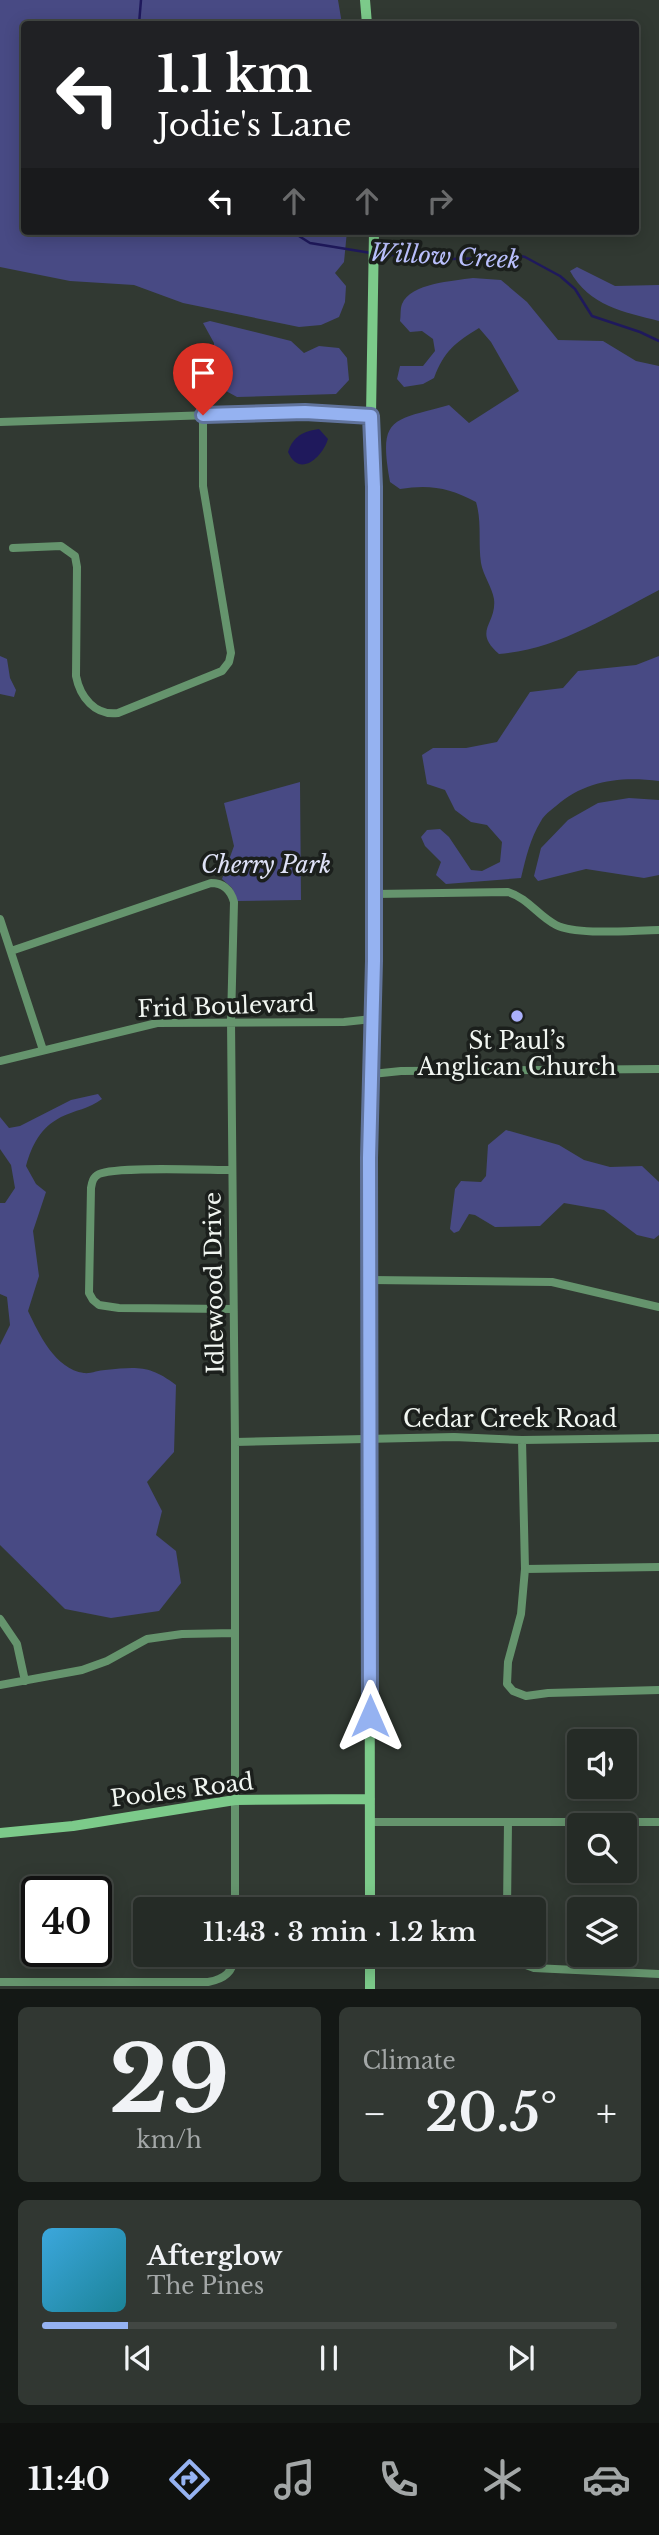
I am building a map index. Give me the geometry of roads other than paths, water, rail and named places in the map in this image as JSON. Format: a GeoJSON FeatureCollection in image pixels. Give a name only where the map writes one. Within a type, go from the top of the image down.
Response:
{"type":"FeatureCollection","features":[{"type":"Feature","properties":{"kind":"street"},"geometry":{"type":"LineString","coordinates":[[365,0],[367,21]]}},
{"type":"Feature","properties":{"kind":"street"},"geometry":{"type":"LineString","coordinates":[[370,1897],[369,1158],[374,894],[374,487],[371,416],[374,235]]}},
{"type":"Feature","properties":{"kind":"street"},"geometry":{"type":"LineString","coordinates":[[0,422],[305,412],[371,416]]}},
{"type":"Feature","properties":{"kind":"street"},"geometry":{"type":"LineString","coordinates":[[13,548],[61,546],[75,556],[76,676],[81,691],[96,709],[118,713],[222,671],[232,653],[203,486],[203,415]]}},
{"type":"Feature","properties":{"kind":"street","name":"Idlewood Drive"},"geometry":{"type":"LineString","coordinates":[[11,951],[205,885],[218,883],[228,889],[234,902],[231,1021],[235,1897]]}},
{"type":"Feature","properties":{"kind":"street"},"geometry":{"type":"LineString","coordinates":[[374,894],[508,892],[518,895],[547,919],[567,929],[659,930]]}},
{"type":"Feature","properties":{"kind":"street"},"geometry":{"type":"LineString","coordinates":[[0,919],[43,1050]]}},
{"type":"Feature","properties":{"kind":"street","name":"Frid Boulevard"},"geometry":{"type":"LineString","coordinates":[[0,1061],[143,1025],[231,1021],[344,1022],[372,1018]]}},
{"type":"Feature","properties":{"kind":"street"},"geometry":{"type":"LineString","coordinates":[[372,1074],[401,1071],[659,1069]]}},
{"type":"Feature","properties":{"kind":"street"},"geometry":{"type":"LineString","coordinates":[[232,1170],[121,1171],[100,1173],[93,1178],[89,1293],[99,1305],[119,1308],[233,1309]]}},
{"type":"Feature","properties":{"kind":"street"},"geometry":{"type":"LineString","coordinates":[[370,1280],[552,1282],[659,1307]]}},
{"type":"Feature","properties":{"kind":"street","name":"Cedar Creek Road"},"geometry":{"type":"LineString","coordinates":[[235,1443],[454,1437],[522,1440],[659,1438]]}},
{"type":"Feature","properties":{"kind":"street"},"geometry":{"type":"LineString","coordinates":[[522,1440],[525,1569],[521,1614],[506,1673],[508,1684],[513,1691],[526,1696],[659,1690]]}},
{"type":"Feature","properties":{"kind":"street"},"geometry":{"type":"LineString","coordinates":[[525,1569],[659,1567]]}},
{"type":"Feature","properties":{"kind":"street"},"geometry":{"type":"LineString","coordinates":[[0,1619],[17,1644],[25,1681]]}},
{"type":"Feature","properties":{"kind":"street"},"geometry":{"type":"LineString","coordinates":[[0,1685],[94,1666],[147,1639],[182,1634],[235,1633]]}},
{"type":"Feature","properties":{"kind":"street","name":"Pooles Road"},"geometry":{"type":"LineString","coordinates":[[0,1833],[48,1829],[235,1800],[370,1798]]}},
{"type":"Feature","properties":{"kind":"street"},"geometry":{"type":"LineString","coordinates":[[371,1822],[659,1822]]}},
{"type":"Feature","properties":{"kind":"street"},"geometry":{"type":"LineString","coordinates":[[507,1897],[508,1822]]}},
{"type":"Feature","properties":{"kind":"street"},"geometry":{"type":"LineString","coordinates":[[0,1982],[100,1986],[218,1980],[231,1967]]}},
{"type":"Feature","properties":{"kind":"street"},"geometry":{"type":"LineString","coordinates":[[370,1967],[370,1989]]}},
{"type":"Feature","properties":{"kind":"street"},"geometry":{"type":"LineString","coordinates":[[531,1967],[659,1974]]}},
{"type":"Feature","properties":{"kind":"waterway","name":"Willow Creek"},"geometry":{"type":"LineString","coordinates":[[139,21],[141,0]]}},
{"type":"Feature","properties":{"kind":"waterway","name":"Willow Creek"},"geometry":{"type":"LineString","coordinates":[[297,235],[310,243],[371,253]]}},
{"type":"Feature","properties":{"kind":"waterway","name":"Willow Creek"},"geometry":{"type":"LineString","coordinates":[[377,254],[448,259],[501,258],[516,255],[525,257],[560,276],[575,289],[592,316],[659,341]]}},
{"type":"Feature","properties":{"kind":"place","name":"St Paul’s Anglican Church"},"geometry":{"type":"Point","coordinates":[517,1016]}},
{"type":"Feature","properties":{"kind":"park label","name":"Cherry Park"},"geometry":{"type":"Point","coordinates":[266,865]}}]}
